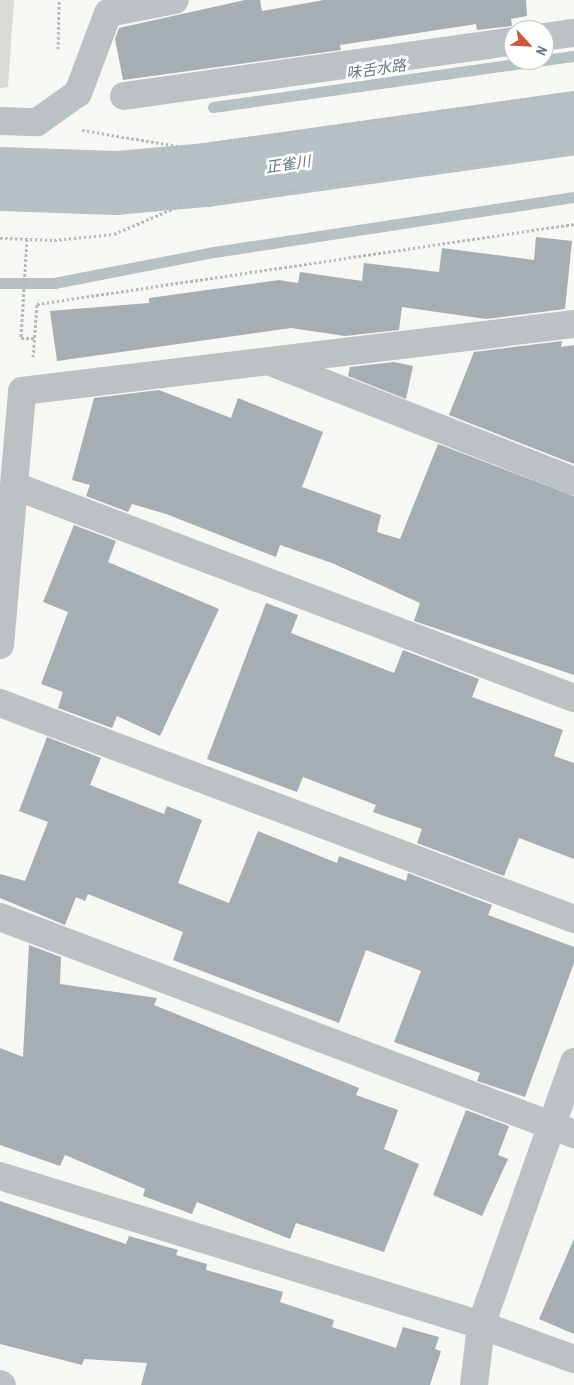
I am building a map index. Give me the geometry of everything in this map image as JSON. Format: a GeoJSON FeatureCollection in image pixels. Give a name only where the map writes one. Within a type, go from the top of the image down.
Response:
{"type":"FeatureCollection","features":[{"type":"Feature","properties":{"kind":"street"},"geometry":{"type":"LineString","coordinates":[[0,121],[37,122],[78,93],[108,13],[175,0]]}},
{"type":"Feature","properties":{"kind":"street"},"geometry":{"type":"LineString","coordinates":[[554,36],[574,33]]}},
{"type":"Feature","properties":{"kind":"street"},"geometry":{"type":"LineString","coordinates":[[124,96],[504,42]]}},
{"type":"Feature","properties":{"kind":"street"},"geometry":{"type":"LineString","coordinates":[[0,645],[22,391],[574,324]]}},
{"type":"Feature","properties":{"kind":"street"},"geometry":{"type":"LineString","coordinates":[[270,362],[574,481]]}},
{"type":"Feature","properties":{"kind":"street"},"geometry":{"type":"LineString","coordinates":[[15,486],[574,698]]}},
{"type":"Feature","properties":{"kind":"street"},"geometry":{"type":"LineString","coordinates":[[0,703],[574,919]]}},
{"type":"Feature","properties":{"kind":"street"},"geometry":{"type":"LineString","coordinates":[[0,917],[562,1130]]}},
{"type":"Feature","properties":{"kind":"street"},"geometry":{"type":"LineString","coordinates":[[474,1385],[481,1325],[562,1130],[574,1062]]}},
{"type":"Feature","properties":{"kind":"street"},"geometry":{"type":"LineString","coordinates":[[0,1176],[481,1325],[574,1360]]}},
{"type":"Feature","properties":{"kind":"path"},"geometry":{"type":"LineString","coordinates":[[57,58],[59,0]]}},
{"type":"Feature","properties":{"kind":"path"},"geometry":{"type":"LineString","coordinates":[[37,122],[184,147],[574,92]]}},
{"type":"Feature","properties":{"kind":"path"},"geometry":{"type":"LineString","coordinates":[[0,238],[27,239],[114,234],[179,206],[574,150]]}},
{"type":"Feature","properties":{"kind":"path"},"geometry":{"type":"LineString","coordinates":[[30,390],[37,304],[574,224]]}},
{"type":"Feature","properties":{"kind":"path"},"geometry":{"type":"LineString","coordinates":[[27,239],[21,338],[34,338]]}},
{"type":"Feature","properties":{"kind":"shaded area"},"geometry":{"type":"Polygon","coordinates":[[[0,0],[14,0],[8,87],[0,88],[0,0]]]}},
{"type":"Feature","properties":{"kind":"building"},"geometry":{"type":"Polygon","coordinates":[[[245,0],[260,0],[262,11],[324,0],[526,0],[527,16],[504,20],[504,27],[477,30],[476,24],[340,45],[341,50],[123,80],[115,39],[119,28],[245,0]]]}},
{"type":"Feature","properties":{"kind":"building"},"geometry":{"type":"Polygon","coordinates":[[[536,237],[572,241],[565,309],[486,319],[402,307],[399,330],[345,336],[291,328],[57,361],[50,311],[149,303],[149,298],[279,280],[298,283],[300,272],[362,281],[364,263],[439,272],[442,248],[534,260],[536,237]]]}},
{"type":"Feature","properties":{"kind":"building"},"geometry":{"type":"Polygon","coordinates":[[[562,341],[561,347],[574,345],[574,464],[449,415],[474,352],[562,341]]]}},
{"type":"Feature","properties":{"kind":"building"},"geometry":{"type":"Polygon","coordinates":[[[394,362],[413,366],[406,399],[348,376],[350,367],[394,362]]]}},
{"type":"Feature","properties":{"kind":"building"},"geometry":{"type":"Polygon","coordinates":[[[159,390],[231,418],[238,398],[323,432],[302,487],[381,515],[377,532],[400,539],[438,444],[574,496],[574,675],[414,621],[420,603],[332,563],[280,545],[276,557],[166,514],[132,504],[128,512],[86,496],[90,485],[72,480],[94,398],[159,390]]]}},
{"type":"Feature","properties":{"kind":"building"},"geometry":{"type":"Polygon","coordinates":[[[74,525],[116,541],[108,562],[219,609],[160,736],[117,716],[112,728],[58,708],[63,692],[41,684],[68,612],[43,602],[74,525]]]}},
{"type":"Feature","properties":{"kind":"building"},"geometry":{"type":"Polygon","coordinates":[[[266,603],[298,615],[291,633],[394,673],[403,650],[479,679],[472,697],[563,730],[554,756],[574,763],[574,859],[519,838],[504,876],[417,843],[422,829],[373,812],[376,805],[303,777],[297,792],[207,759],[266,603]]]}},
{"type":"Feature","properties":{"kind":"building"},"geometry":{"type":"Polygon","coordinates":[[[47,737],[101,758],[90,785],[164,814],[167,806],[202,820],[178,883],[229,903],[258,831],[337,863],[339,856],[406,881],[408,873],[492,905],[488,915],[574,947],[574,963],[525,1097],[477,1081],[480,1073],[394,1042],[421,971],[366,950],[339,1023],[173,960],[183,932],[88,894],[85,901],[76,897],[65,925],[0,898],[0,874],[25,881],[48,822],[19,811],[47,737]]]}},
{"type":"Feature","properties":{"kind":"building"},"geometry":{"type":"Polygon","coordinates":[[[29,945],[61,957],[60,984],[157,998],[154,1005],[359,1088],[356,1095],[398,1110],[384,1149],[419,1164],[384,1252],[296,1223],[290,1239],[197,1202],[192,1214],[143,1196],[145,1189],[65,1155],[60,1166],[0,1145],[0,1048],[23,1057],[29,945]]]}},
{"type":"Feature","properties":{"kind":"building"},"geometry":{"type":"Polygon","coordinates":[[[466,1110],[509,1126],[498,1155],[508,1159],[482,1216],[433,1195],[466,1110]]]}},
{"type":"Feature","properties":{"kind":"building"},"geometry":{"type":"Polygon","coordinates":[[[0,1201],[126,1244],[129,1236],[178,1250],[176,1255],[207,1264],[206,1270],[283,1292],[280,1302],[334,1320],[332,1327],[396,1348],[403,1327],[439,1337],[435,1349],[441,1351],[430,1385],[141,1385],[147,1363],[84,1359],[82,1365],[0,1344],[0,1201]]]}},
{"type":"Feature","properties":{"kind":"building"},"geometry":{"type":"Polygon","coordinates":[[[574,1239],[574,1334],[539,1319],[574,1239]]]}},
{"type":"Feature","properties":{"kind":"waterway","name":"味舌水路"},"geometry":{"type":"LineString","coordinates":[[554,59],[574,56]]}},
{"type":"Feature","properties":{"kind":"waterway","name":"味舌水路"},"geometry":{"type":"LineString","coordinates":[[213,107],[504,66]]}},
{"type":"Feature","properties":{"kind":"waterway","name":"正雀川"},"geometry":{"type":"LineString","coordinates":[[0,179],[116,183],[206,175],[574,123]]}},
{"type":"Feature","properties":{"kind":"waterway"},"geometry":{"type":"LineString","coordinates":[[0,283],[54,283],[214,252],[574,197]]}}]}
